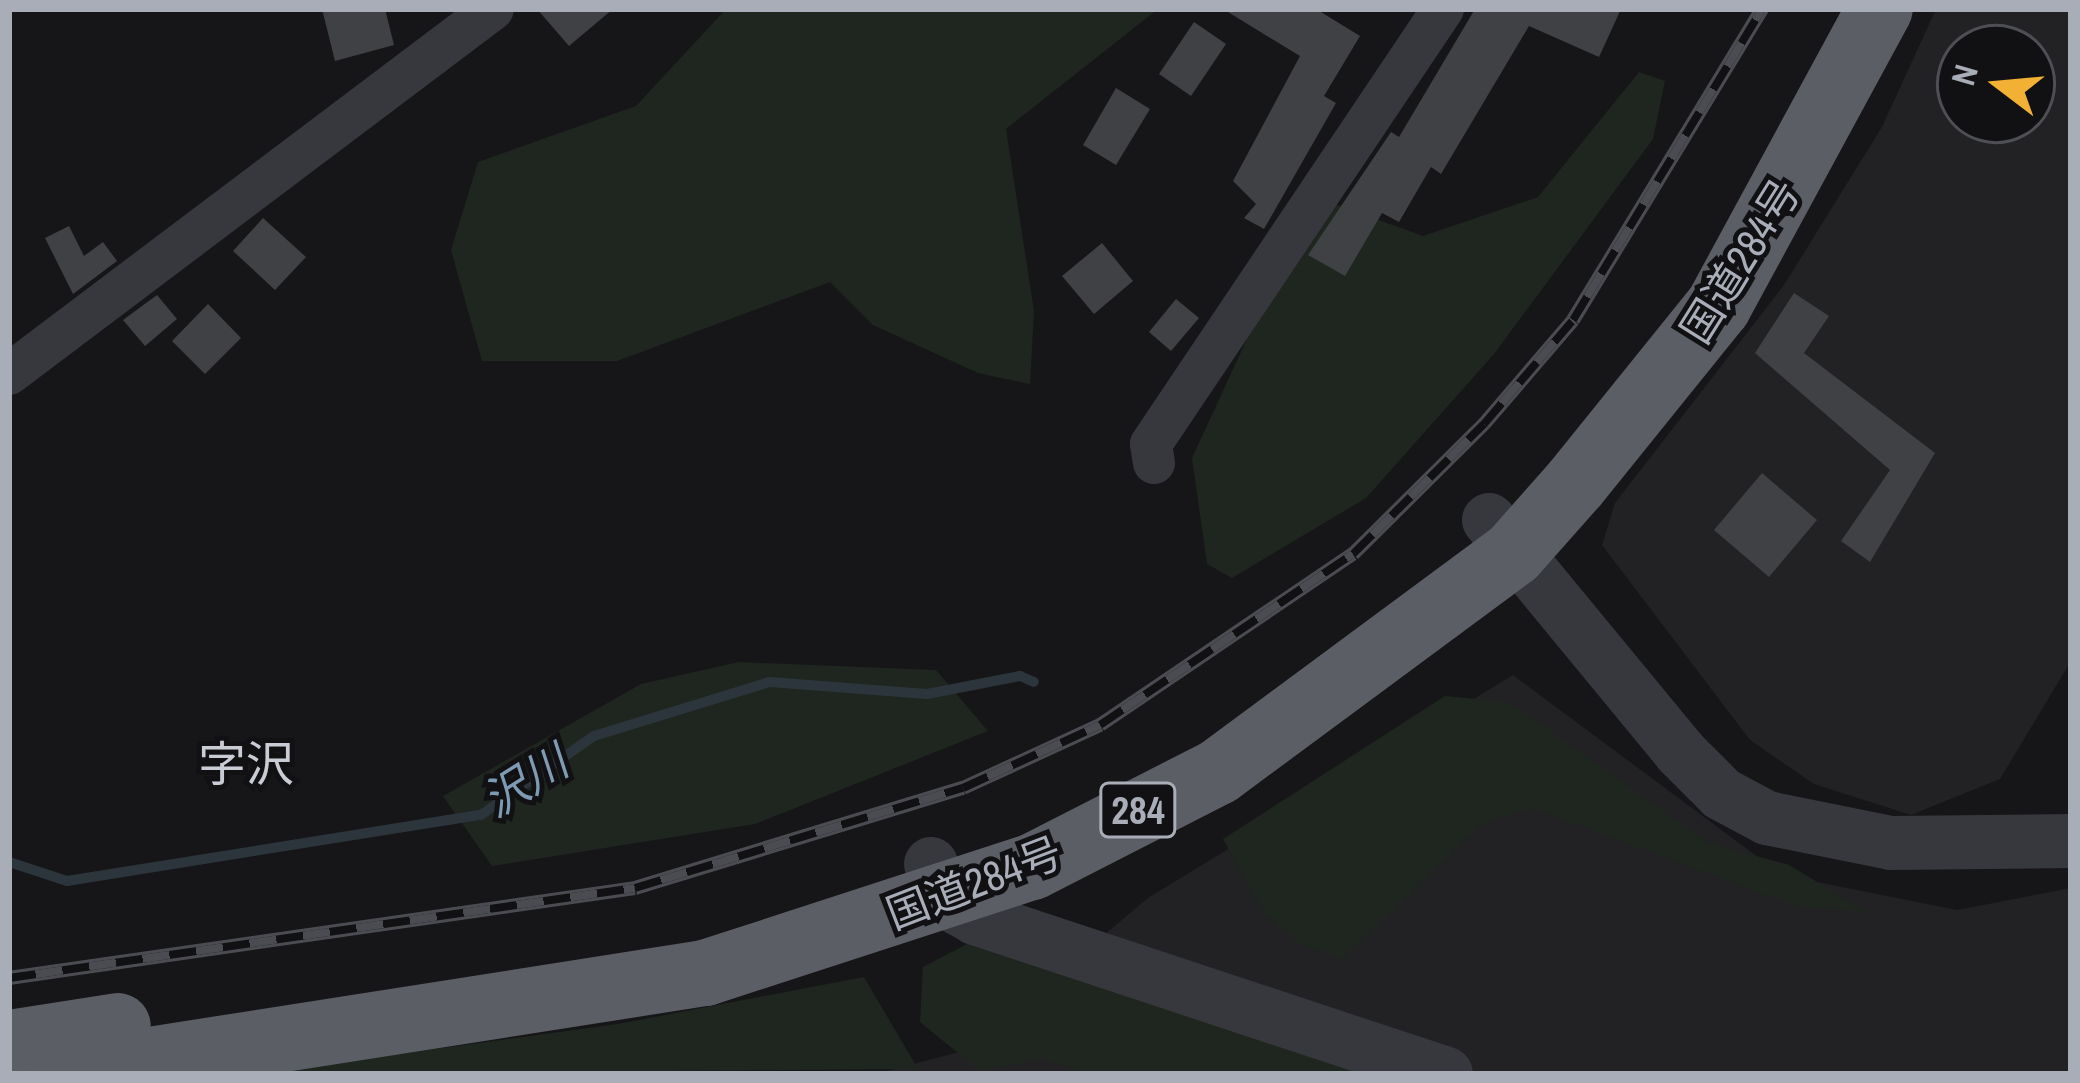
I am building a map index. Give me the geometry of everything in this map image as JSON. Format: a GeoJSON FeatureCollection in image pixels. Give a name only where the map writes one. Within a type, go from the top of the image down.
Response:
{"type":"FeatureCollection","features":[{"type":"Feature","properties":{"kind":"highway","name":"国道284号"},"geometry":{"type":"LineString","coordinates":[[1501,537],[1684,278],[1836,9]]}},
{"type":"Feature","properties":{"kind":"highway","name":"国道284号"},"geometry":{"type":"LineString","coordinates":[[9,1043],[710,939],[937,882],[1032,867],[1218,772],[1501,537],[1718,307],[1880,9]]}},
{"type":"Feature","properties":{"kind":"highway","name":"国道284号"},"geometry":{"type":"LineString","coordinates":[[61,1074],[705,973],[937,882]]}},
{"type":"Feature","properties":{"kind":"street"},"geometry":{"type":"LineString","coordinates":[[9,374],[493,9]]}},
{"type":"Feature","properties":{"kind":"street"},"geometry":{"type":"LineString","coordinates":[[1154,463],[1151,443],[1443,9]]}},
{"type":"Feature","properties":{"kind":"street"},"geometry":{"type":"LineString","coordinates":[[1501,537],[1680,752],[1722,794],[1767,818],[1891,843],[2071,841]]}},
{"type":"Feature","properties":{"kind":"street"},"geometry":{"type":"LineString","coordinates":[[937,882],[1446,1074]]}},
{"type":"Feature","properties":{"kind":"shaded area"},"geometry":{"type":"Polygon","coordinates":[[[726,9],[1158,9],[1006,129],[1034,311],[1030,384],[978,373],[873,325],[830,282],[617,361],[482,361],[451,250],[478,162],[636,106],[726,9]]]}},
{"type":"Feature","properties":{"kind":"shaded area"},"geometry":{"type":"Polygon","coordinates":[[[1936,9],[2071,9],[2071,661],[2000,779],[1911,815],[1814,784],[1750,740],[1602,545],[1615,503],[1784,285],[1882,127],[1936,9]]]}},
{"type":"Feature","properties":{"kind":"shaded area"},"geometry":{"type":"Polygon","coordinates":[[[1639,72],[1665,81],[1653,139],[1494,354],[1366,498],[1232,578],[1207,564],[1192,458],[1252,328],[1332,203],[1423,236],[1538,197],[1639,72]]]}},
{"type":"Feature","properties":{"kind":"shaded area"},"geometry":{"type":"Polygon","coordinates":[[[739,662],[936,670],[988,731],[755,824],[492,866],[443,796],[641,684],[739,662]]]}},
{"type":"Feature","properties":{"kind":"shaded area"},"geometry":{"type":"Polygon","coordinates":[[[1513,675],[1782,875],[1957,910],[2071,888],[2071,1074],[875,1074],[967,1050],[1148,898],[1513,675]]]}},
{"type":"Feature","properties":{"kind":"shaded area"},"geometry":{"type":"Polygon","coordinates":[[[1445,696],[1509,702],[1709,843],[1789,865],[1867,912],[1798,907],[1532,808],[1481,824],[1342,960],[1298,943],[1264,913],[1223,839],[1445,696]]]}},
{"type":"Feature","properties":{"kind":"shaded area"},"geometry":{"type":"Polygon","coordinates":[[[967,944],[1380,1074],[1093,1074],[1039,1059],[980,1071],[920,1022],[923,967],[967,944]]]}},
{"type":"Feature","properties":{"kind":"shaded area"},"geometry":{"type":"Polygon","coordinates":[[[864,977],[918,1069],[254,1074],[618,1024],[864,977]]]}},
{"type":"Feature","properties":{"kind":"building"},"geometry":{"type":"Polygon","coordinates":[[[322,9],[385,9],[394,45],[335,61],[322,9]]]}},
{"type":"Feature","properties":{"kind":"building"},"geometry":{"type":"Polygon","coordinates":[[[537,9],[613,9],[569,46],[537,9]]]}},
{"type":"Feature","properties":{"kind":"building"},"geometry":{"type":"Polygon","coordinates":[[[1223,9],[1316,9],[1360,36],[1324,96],[1336,103],[1264,229],[1244,218],[1256,204],[1233,181],[1300,56],[1223,9]]]}},
{"type":"Feature","properties":{"kind":"building"},"geometry":{"type":"Polygon","coordinates":[[[1475,9],[1621,9],[1599,57],[1529,26],[1441,174],[1431,167],[1399,222],[1382,213],[1345,276],[1308,255],[1391,132],[1399,137],[1475,9]]]}},
{"type":"Feature","properties":{"kind":"building"},"geometry":{"type":"Polygon","coordinates":[[[1194,22],[1226,44],[1191,96],[1159,74],[1194,22]]]}},
{"type":"Feature","properties":{"kind":"building"},"geometry":{"type":"Polygon","coordinates":[[[1116,88],[1150,109],[1116,165],[1083,145],[1116,88]]]}},
{"type":"Feature","properties":{"kind":"building"},"geometry":{"type":"Polygon","coordinates":[[[263,218],[306,257],[275,290],[233,251],[263,218]]]}},
{"type":"Feature","properties":{"kind":"building"},"geometry":{"type":"Polygon","coordinates":[[[69,226],[84,256],[103,242],[117,261],[73,294],[45,238],[69,226]]]}},
{"type":"Feature","properties":{"kind":"building"},"geometry":{"type":"Polygon","coordinates":[[[1102,243],[1133,281],[1094,314],[1062,276],[1102,243]]]}},
{"type":"Feature","properties":{"kind":"building"},"geometry":{"type":"Polygon","coordinates":[[[1794,293],[1829,316],[1804,353],[1935,453],[1870,562],[1841,541],[1890,470],[1755,353],[1794,293]]]}},
{"type":"Feature","properties":{"kind":"building"},"geometry":{"type":"Polygon","coordinates":[[[157,295],[177,319],[145,346],[123,320],[157,295]]]}},
{"type":"Feature","properties":{"kind":"building"},"geometry":{"type":"Polygon","coordinates":[[[1176,299],[1199,318],[1171,351],[1149,332],[1176,299]]]}},
{"type":"Feature","properties":{"kind":"building"},"geometry":{"type":"Polygon","coordinates":[[[208,304],[241,338],[205,374],[172,341],[208,304]]]}},
{"type":"Feature","properties":{"kind":"building"},"geometry":{"type":"Polygon","coordinates":[[[1762,473],[1817,520],[1769,577],[1714,530],[1762,473]]]}},
{"type":"Feature","properties":{"kind":"waterway","name":"沢川"},"geometry":{"type":"LineString","coordinates":[[9,862],[67,881],[481,815],[594,736],[770,682],[927,694],[1020,676],[1034,682]]}},
{"type":"Feature","properties":{"kind":"railway"},"geometry":{"type":"LineString","coordinates":[[9,978],[635,888],[963,788],[1100,725],[1353,554],[1484,424],[1573,320],[1762,9]]}},
{"type":"Feature","properties":{"kind":"district","name":"字沢"},"geometry":{"type":"Point","coordinates":[246,764]}}]}
